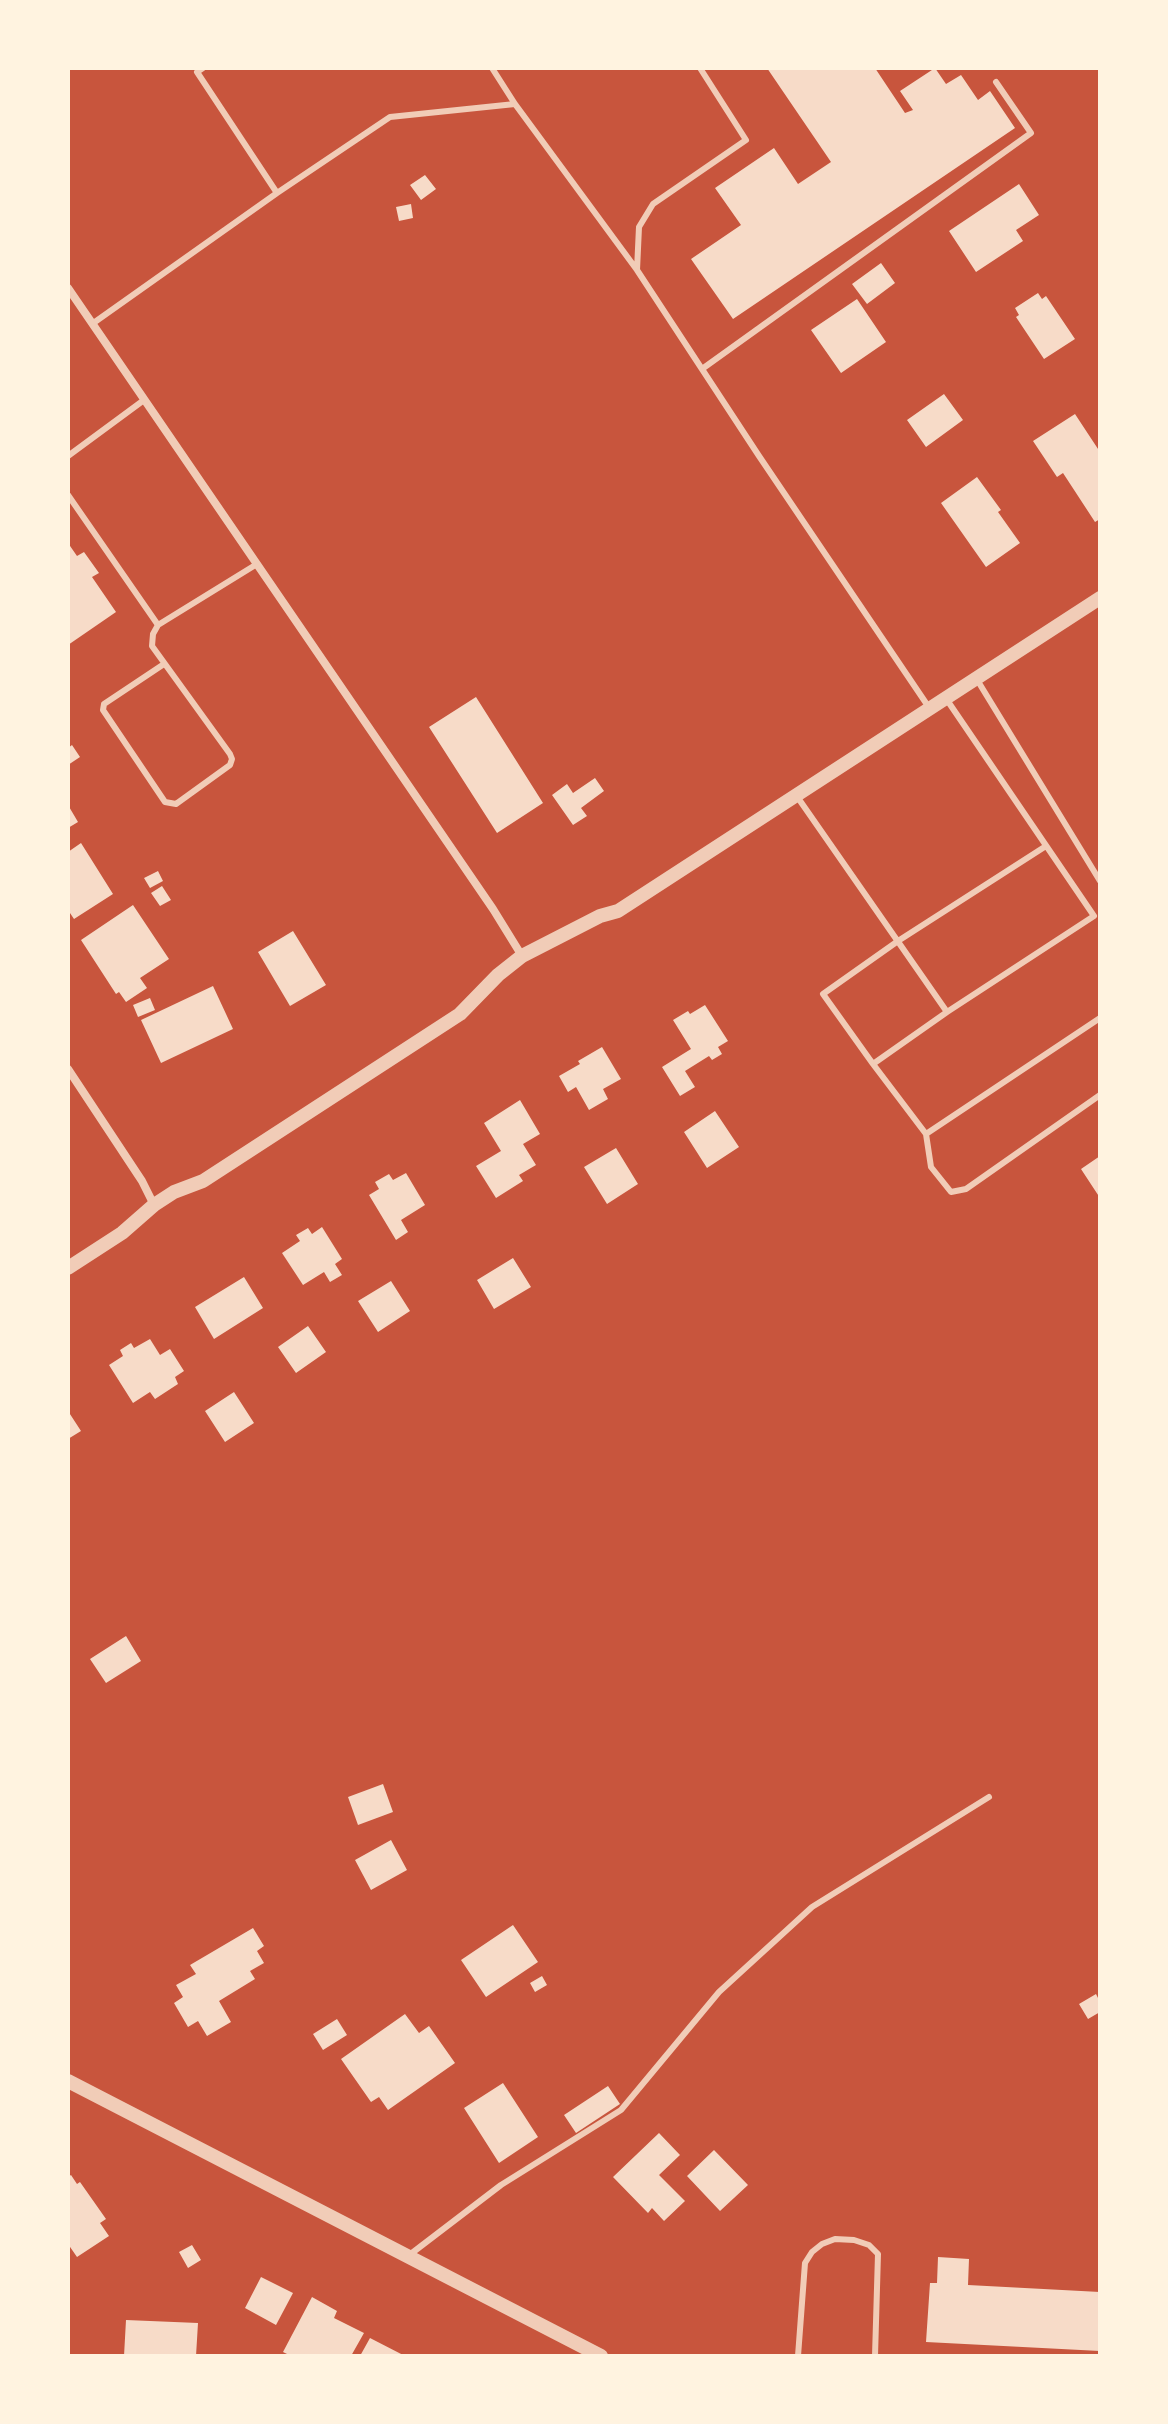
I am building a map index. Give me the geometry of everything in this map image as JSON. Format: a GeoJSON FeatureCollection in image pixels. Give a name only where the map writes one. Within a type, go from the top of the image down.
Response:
{"type":"FeatureCollection","features":[{"type":"Feature","properties":{"kind":"street"},"geometry":{"type":"LineString","coordinates":[[68,288],[493,909],[522,956]]}},
{"type":"Feature","properties":{"kind":"street"},"geometry":{"type":"LineString","coordinates":[[68,1268],[122,1233],[174,1192],[203,1181],[460,1014],[498,975],[522,956],[600,916],[618,911],[1100,598]]}},
{"type":"Feature","properties":{"kind":"street"},"geometry":{"type":"LineString","coordinates":[[68,1069],[142,1181],[154,1205]]}},
{"type":"Feature","properties":{"kind":"street"},"geometry":{"type":"LineString","coordinates":[[68,2081],[601,2356]]}},
{"type":"Feature","properties":{"kind":"lane"},"geometry":{"type":"LineString","coordinates":[[189,68],[200,70],[277,193]]}},
{"type":"Feature","properties":{"kind":"lane"},"geometry":{"type":"LineString","coordinates":[[492,68],[637,270],[930,709]]}},
{"type":"Feature","properties":{"kind":"lane"},"geometry":{"type":"LineString","coordinates":[[637,270],[639,227],[653,204],[746,140],[700,68]]}},
{"type":"Feature","properties":{"kind":"lane"},"geometry":{"type":"LineString","coordinates":[[702,369],[1031,133],[996,82]]}},
{"type":"Feature","properties":{"kind":"lane"},"geometry":{"type":"LineString","coordinates":[[92,324],[390,117],[515,104]]}},
{"type":"Feature","properties":{"kind":"lane"},"geometry":{"type":"LineString","coordinates":[[68,456],[144,400]]}},
{"type":"Feature","properties":{"kind":"lane"},"geometry":{"type":"LineString","coordinates":[[68,495],[158,625]]}},
{"type":"Feature","properties":{"kind":"lane"},"geometry":{"type":"LineString","coordinates":[[164,664],[104,704],[103,710],[165,802],[176,804],[230,765],[232,759],[152,646],[153,634],[158,625],[257,564]]}},
{"type":"Feature","properties":{"kind":"lane"},"geometry":{"type":"LineString","coordinates":[[976,678],[1100,881]]}},
{"type":"Feature","properties":{"kind":"lane"},"geometry":{"type":"LineString","coordinates":[[946,699],[1100,926]]}},
{"type":"Feature","properties":{"kind":"lane"},"geometry":{"type":"LineString","coordinates":[[796,795],[947,1012]]}},
{"type":"Feature","properties":{"kind":"lane"},"geometry":{"type":"LineString","coordinates":[[1046,846],[898,941],[823,994],[926,1134],[931,1167],[951,1192],[966,1189],[1100,1095]]}},
{"type":"Feature","properties":{"kind":"lane"},"geometry":{"type":"LineString","coordinates":[[873,1064],[1094,916]]}},
{"type":"Feature","properties":{"kind":"lane"},"geometry":{"type":"LineString","coordinates":[[926,1134],[1100,1018]]}},
{"type":"Feature","properties":{"kind":"lane"},"geometry":{"type":"LineString","coordinates":[[408,2256],[501,2185],[621,2110],[719,1992],[812,1907],[989,1797]]}},
{"type":"Feature","properties":{"kind":"lane"},"geometry":{"type":"LineString","coordinates":[[798,2356],[805,2263],[822,2244],[835,2239],[869,2245],[878,2254],[875,2356]]}},
{"type":"Feature","properties":{"kind":"building"},"geometry":{"type":"Polygon","coordinates":[[[767,68],[875,68],[905,113],[913,110],[900,91],[935,68],[946,84],[961,75],[978,100],[990,91],[1015,128],[733,319],[691,259],[741,225],[715,188],[774,148],[798,184],[831,162],[767,68]]]}},
{"type":"Feature","properties":{"kind":"building"},"geometry":{"type":"Polygon","coordinates":[[[425,175],[436,189],[421,200],[410,185],[425,175]]]}},
{"type":"Feature","properties":{"kind":"building"},"geometry":{"type":"Polygon","coordinates":[[[1019,184],[1039,215],[1016,230],[1023,241],[976,272],[949,231],[1019,184]]]}},
{"type":"Feature","properties":{"kind":"building"},"geometry":{"type":"Polygon","coordinates":[[[411,204],[413,218],[399,221],[396,207],[411,204]]]}},
{"type":"Feature","properties":{"kind":"building"},"geometry":{"type":"Polygon","coordinates":[[[881,263],[895,283],[867,304],[852,284],[881,263]]]}},
{"type":"Feature","properties":{"kind":"building"},"geometry":{"type":"Polygon","coordinates":[[[1038,293],[1042,299],[1046,296],[1075,339],[1044,359],[1016,317],[1019,315],[1015,308],[1038,293]]]}},
{"type":"Feature","properties":{"kind":"building"},"geometry":{"type":"Polygon","coordinates":[[[857,299],[886,342],[841,373],[811,330],[857,299]]]}},
{"type":"Feature","properties":{"kind":"building"},"geometry":{"type":"Polygon","coordinates":[[[944,394],[963,420],[926,447],[907,420],[944,394]]]}},
{"type":"Feature","properties":{"kind":"building"},"geometry":{"type":"Polygon","coordinates":[[[1075,414],[1100,452],[1100,519],[1095,522],[1063,473],[1057,477],[1033,441],[1075,414]]]}},
{"type":"Feature","properties":{"kind":"building"},"geometry":{"type":"Polygon","coordinates":[[[977,477],[1020,543],[986,567],[941,503],[977,477]]]}},
{"type":"Feature","properties":{"kind":"building"},"geometry":{"type":"Polygon","coordinates":[[[68,543],[77,556],[84,552],[99,573],[92,577],[116,612],[68,645],[68,543]]]}},
{"type":"Feature","properties":{"kind":"building"},"geometry":{"type":"Polygon","coordinates":[[[476,697],[543,803],[497,833],[429,727],[476,697]]]}},
{"type":"Feature","properties":{"kind":"building"},"geometry":{"type":"Polygon","coordinates":[[[72,745],[80,757],[68,765],[68,748],[72,745]]]}},
{"type":"Feature","properties":{"kind":"building"},"geometry":{"type":"Polygon","coordinates":[[[595,778],[604,791],[581,808],[587,816],[573,825],[552,795],[567,784],[573,793],[595,778]]]}},
{"type":"Feature","properties":{"kind":"building"},"geometry":{"type":"Polygon","coordinates":[[[68,805],[78,822],[68,828],[68,805]]]}},
{"type":"Feature","properties":{"kind":"building"},"geometry":{"type":"Polygon","coordinates":[[[81,843],[113,894],[74,919],[68,910],[68,852],[81,843]]]}},
{"type":"Feature","properties":{"kind":"building"},"geometry":{"type":"Polygon","coordinates":[[[158,871],[163,881],[150,888],[144,878],[158,871]]]}},
{"type":"Feature","properties":{"kind":"building"},"geometry":{"type":"Polygon","coordinates":[[[162,886],[171,900],[160,906],[151,893],[162,886]]]}},
{"type":"Feature","properties":{"kind":"building"},"geometry":{"type":"Polygon","coordinates":[[[133,905],[169,959],[140,978],[147,988],[126,1002],[119,992],[116,994],[81,940],[133,905]]]}},
{"type":"Feature","properties":{"kind":"building"},"geometry":{"type":"Polygon","coordinates":[[[293,931],[326,985],[290,1006],[258,952],[293,931]]]}},
{"type":"Feature","properties":{"kind":"building"},"geometry":{"type":"Polygon","coordinates":[[[213,986],[233,1029],[161,1063],[141,1020],[213,986]]]}},
{"type":"Feature","properties":{"kind":"building"},"geometry":{"type":"Polygon","coordinates":[[[150,998],[155,1010],[138,1017],[133,1005],[150,998]]]}},
{"type":"Feature","properties":{"kind":"building"},"geometry":{"type":"Polygon","coordinates":[[[705,1005],[728,1041],[718,1047],[722,1054],[712,1060],[709,1056],[685,1071],[695,1087],[680,1096],[662,1067],[691,1049],[673,1020],[705,1005]]]}},
{"type":"Feature","properties":{"kind":"building"},"geometry":{"type":"Polygon","coordinates":[[[602,1047],[621,1079],[603,1089],[608,1099],[589,1110],[576,1087],[568,1092],[559,1076],[602,1047]]]}},
{"type":"Feature","properties":{"kind":"building"},"geometry":{"type":"Polygon","coordinates":[[[520,1100],[540,1134],[523,1144],[536,1165],[519,1175],[523,1181],[496,1198],[476,1166],[501,1151],[484,1123],[520,1100]]]}},
{"type":"Feature","properties":{"kind":"building"},"geometry":{"type":"Polygon","coordinates":[[[715,1111],[739,1147],[707,1168],[684,1132],[715,1111]]]}},
{"type":"Feature","properties":{"kind":"building"},"geometry":{"type":"Polygon","coordinates":[[[616,1148],[638,1184],[607,1204],[584,1167],[616,1148]]]}},
{"type":"Feature","properties":{"kind":"building"},"geometry":{"type":"Polygon","coordinates":[[[1100,1156],[1100,1198],[1081,1169],[1100,1156]]]}},
{"type":"Feature","properties":{"kind":"building"},"geometry":{"type":"Polygon","coordinates":[[[406,1173],[425,1205],[401,1220],[408,1232],[396,1240],[369,1195],[379,1189],[375,1182],[389,1174],[393,1180],[406,1173]]]}},
{"type":"Feature","properties":{"kind":"building"},"geometry":{"type":"Polygon","coordinates":[[[322,1227],[342,1259],[335,1264],[342,1275],[330,1282],[324,1272],[303,1285],[282,1253],[300,1241],[296,1235],[308,1228],[312,1234],[322,1227]]]}},
{"type":"Feature","properties":{"kind":"building"},"geometry":{"type":"Polygon","coordinates":[[[513,1258],[531,1287],[494,1309],[477,1280],[513,1258]]]}},
{"type":"Feature","properties":{"kind":"building"},"geometry":{"type":"Polygon","coordinates":[[[244,1277],[263,1308],[214,1339],[195,1307],[244,1277]]]}},
{"type":"Feature","properties":{"kind":"building"},"geometry":{"type":"Polygon","coordinates":[[[391,1281],[410,1311],[378,1332],[358,1301],[391,1281]]]}},
{"type":"Feature","properties":{"kind":"building"},"geometry":{"type":"Polygon","coordinates":[[[308,1326],[326,1352],[296,1373],[278,1347],[308,1326]]]}},
{"type":"Feature","properties":{"kind":"building"},"geometry":{"type":"Polygon","coordinates":[[[150,1339],[160,1355],[170,1349],[184,1371],[175,1377],[178,1384],[155,1399],[150,1392],[133,1403],[109,1365],[123,1356],[120,1350],[131,1343],[134,1348],[150,1339]]]}},
{"type":"Feature","properties":{"kind":"building"},"geometry":{"type":"Polygon","coordinates":[[[234,1392],[254,1423],[225,1442],[205,1411],[234,1392]]]}},
{"type":"Feature","properties":{"kind":"building"},"geometry":{"type":"Polygon","coordinates":[[[68,1411],[81,1431],[68,1439],[68,1411]]]}},
{"type":"Feature","properties":{"kind":"building"},"geometry":{"type":"Polygon","coordinates":[[[126,1636],[141,1661],[106,1683],[90,1659],[126,1636]]]}},
{"type":"Feature","properties":{"kind":"building"},"geometry":{"type":"Polygon","coordinates":[[[383,1784],[393,1812],[358,1825],[348,1797],[383,1784]]]}},
{"type":"Feature","properties":{"kind":"building"},"geometry":{"type":"Polygon","coordinates":[[[391,1840],[407,1870],[371,1890],[355,1860],[391,1840]]]}},
{"type":"Feature","properties":{"kind":"building"},"geometry":{"type":"Polygon","coordinates":[[[513,1925],[538,1962],[486,1997],[461,1960],[513,1925]]]}},
{"type":"Feature","properties":{"kind":"building"},"geometry":{"type":"Polygon","coordinates":[[[253,1928],[264,1946],[257,1951],[264,1963],[250,1971],[255,1979],[219,2001],[231,2022],[207,2036],[198,2021],[188,2027],[174,2003],[183,1997],[176,1985],[196,1974],[190,1965],[253,1928]]]}},
{"type":"Feature","properties":{"kind":"building"},"geometry":{"type":"Polygon","coordinates":[[[542,1976],[547,1985],[535,1992],[530,1983],[542,1976]]]}},
{"type":"Feature","properties":{"kind":"building"},"geometry":{"type":"Polygon","coordinates":[[[1096,1994],[1100,2012],[1088,2019],[1079,2004],[1096,1994]]]}},
{"type":"Feature","properties":{"kind":"building"},"geometry":{"type":"Polygon","coordinates":[[[405,2014],[419,2033],[429,2026],[455,2063],[388,2110],[379,2097],[371,2102],[341,2059],[405,2014]]]}},
{"type":"Feature","properties":{"kind":"building"},"geometry":{"type":"Polygon","coordinates":[[[337,2019],[347,2035],[323,2050],[313,2034],[337,2019]]]}},
{"type":"Feature","properties":{"kind":"building"},"geometry":{"type":"Polygon","coordinates":[[[503,2083],[538,2137],[499,2163],[464,2108],[503,2083]]]}},
{"type":"Feature","properties":{"kind":"building"},"geometry":{"type":"Polygon","coordinates":[[[608,2086],[620,2104],[576,2133],[564,2115],[608,2086]]]}},
{"type":"Feature","properties":{"kind":"building"},"geometry":{"type":"Polygon","coordinates":[[[659,2133],[680,2155],[659,2175],[685,2201],[664,2221],[652,2208],[648,2213],[613,2177],[659,2133]]]}},
{"type":"Feature","properties":{"kind":"building"},"geometry":{"type":"Polygon","coordinates":[[[714,2150],[748,2185],[720,2211],[687,2176],[714,2150]]]}},
{"type":"Feature","properties":{"kind":"building"},"geometry":{"type":"Polygon","coordinates":[[[71,2175],[77,2184],[80,2182],[106,2219],[100,2223],[109,2236],[77,2257],[68,2244],[68,2177],[71,2175]]]}},
{"type":"Feature","properties":{"kind":"building"},"geometry":{"type":"Polygon","coordinates":[[[192,2245],[201,2260],[188,2268],[179,2252],[192,2245]]]}},
{"type":"Feature","properties":{"kind":"building"},"geometry":{"type":"Polygon","coordinates":[[[938,2257],[969,2259],[968,2285],[1100,2292],[1100,2351],[926,2342],[930,2283],[937,2283],[938,2257]]]}},
{"type":"Feature","properties":{"kind":"building"},"geometry":{"type":"Polygon","coordinates":[[[261,2277],[293,2293],[276,2325],[245,2308],[261,2277]]]}},
{"type":"Feature","properties":{"kind":"building"},"geometry":{"type":"Polygon","coordinates":[[[312,2297],[337,2311],[334,2318],[364,2333],[351,2356],[291,2356],[283,2352],[312,2297]]]}},
{"type":"Feature","properties":{"kind":"building"},"geometry":{"type":"Polygon","coordinates":[[[126,2320],[198,2323],[196,2356],[124,2356],[126,2320]]]}},
{"type":"Feature","properties":{"kind":"building"},"geometry":{"type":"Polygon","coordinates":[[[370,2338],[405,2356],[360,2356],[370,2338]]]}}]}
